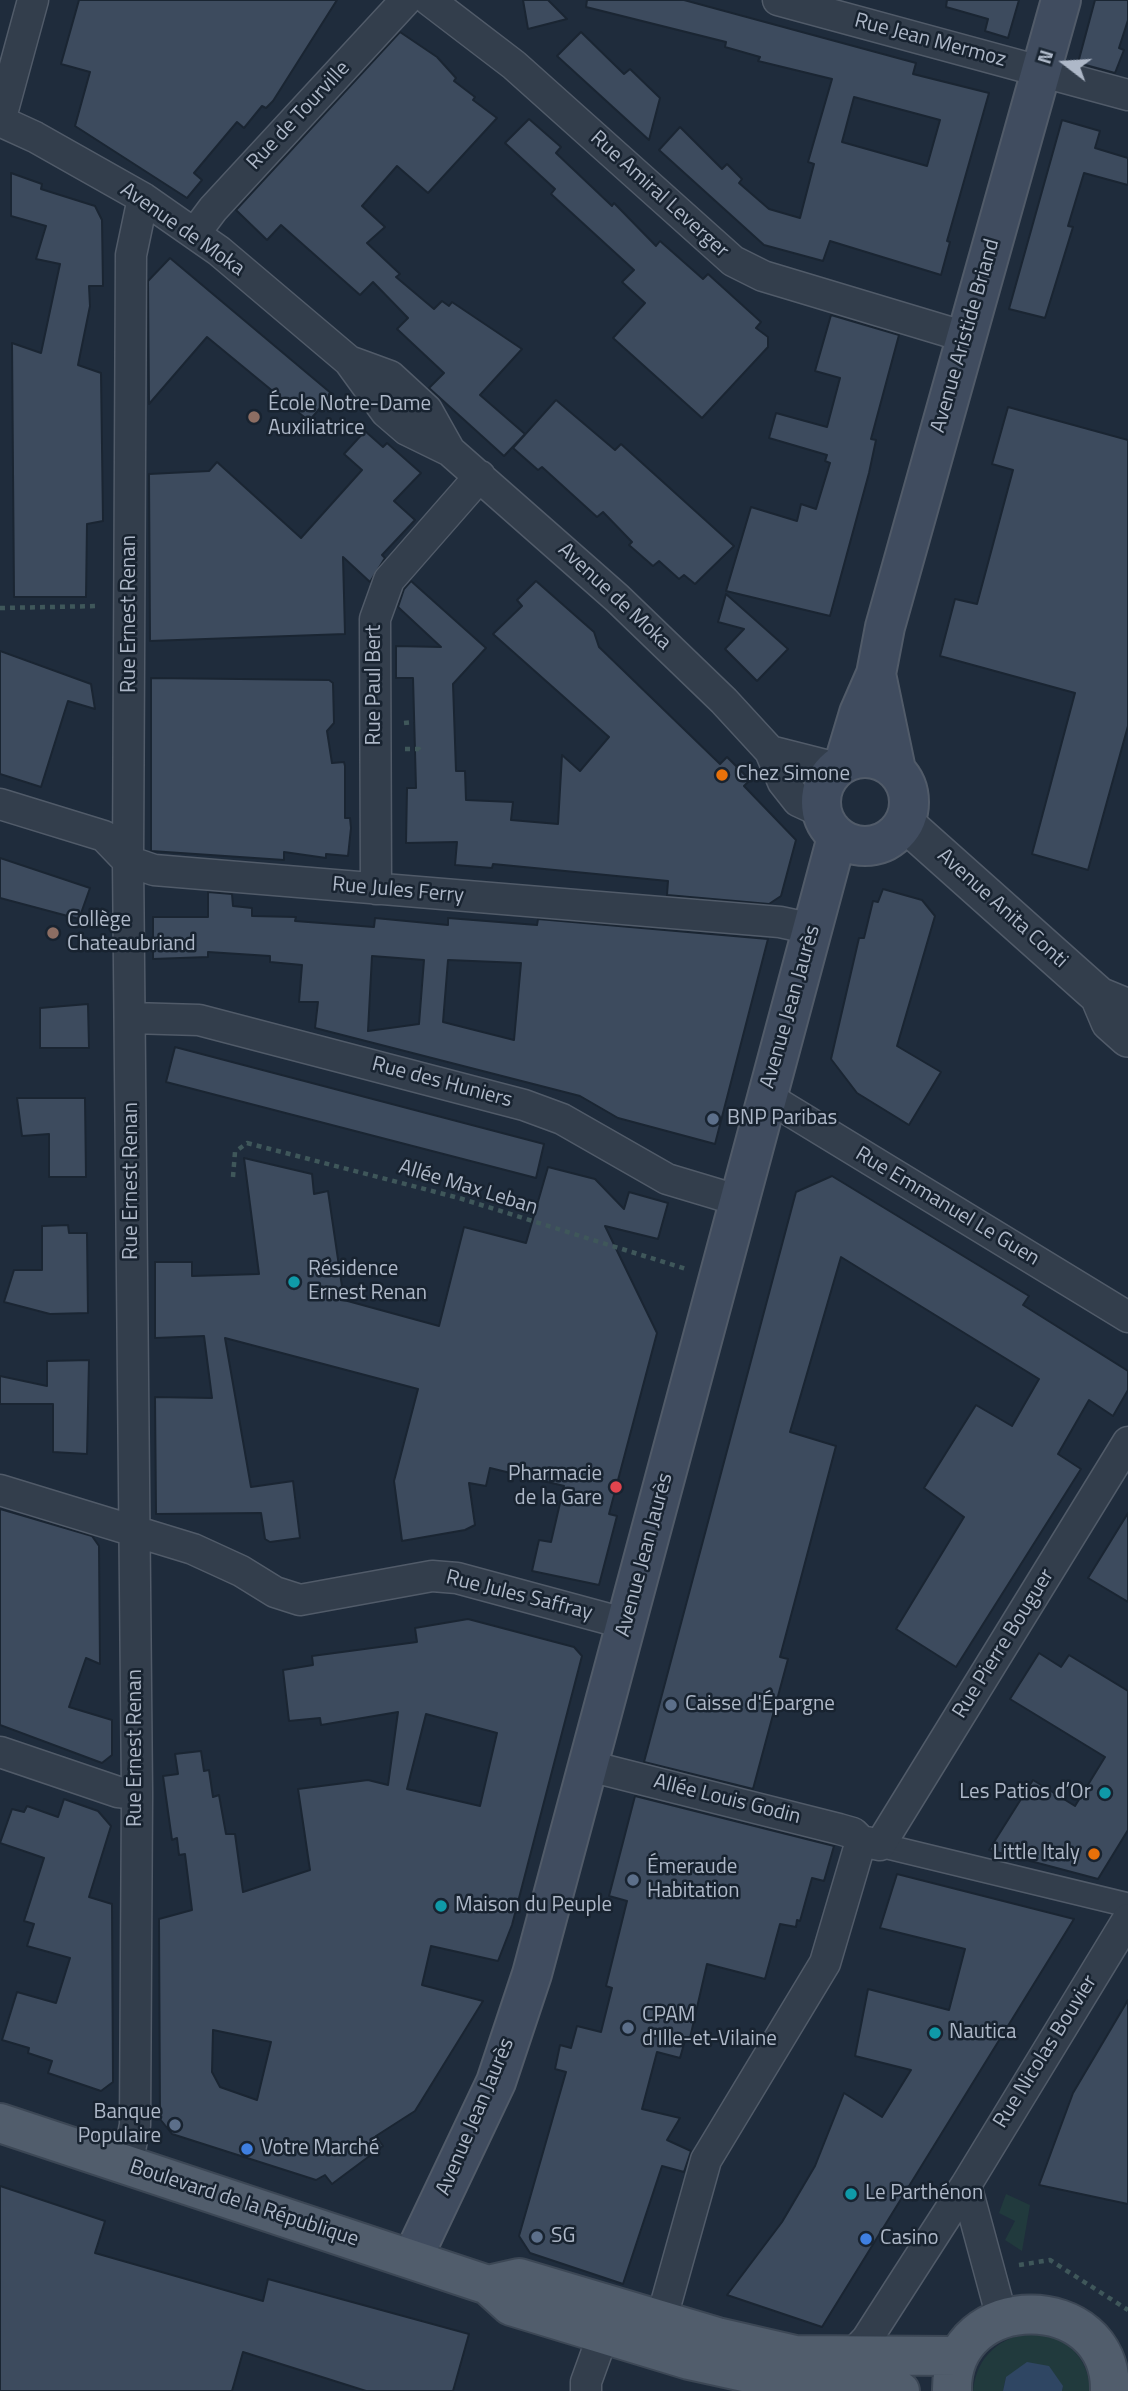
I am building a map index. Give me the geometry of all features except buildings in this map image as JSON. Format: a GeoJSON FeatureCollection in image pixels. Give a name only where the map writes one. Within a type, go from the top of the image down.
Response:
{"type":"FeatureCollection","features":[{"type":"Feature","properties":{"kind":"main road","name":"Avenue Aristide Briand"},"geometry":{"type":"LineString","coordinates":[[841,766],[876,674],[885,627],[1061,0]]}},
{"type":"Feature","properties":{"kind":"main road","name":"Avenue Aristide Briand"},"geometry":{"type":"LineString","coordinates":[[876,674],[896,770]]}},
{"type":"Feature","properties":{"kind":"main road"},"geometry":{"type":"LineString","coordinates":[[872,758],[896,770],[909,795],[905,823],[887,841],[874,846],[849,844],[829,824],[823,788],[841,766],[872,758]]}},
{"type":"Feature","properties":{"kind":"main road","name":"Avenue Jean Jaurès"},"geometry":{"type":"LineString","coordinates":[[412,2259],[496,2082],[532,1974],[737,1200],[813,929],[829,824]]}},
{"type":"Feature","properties":{"kind":"main road","name":"Boulevard de la République"},"geometry":{"type":"LineString","coordinates":[[0,2123],[488,2285],[511,2306],[603,2335],[734,2372],[785,2381],[900,2391]]}},
{"type":"Feature","properties":{"kind":"main road","name":"Boulevard de la République"},"geometry":{"type":"LineString","coordinates":[[488,2285],[519,2278],[661,2322],[794,2355],[850,2357],[955,2374]]}},
{"type":"Feature","properties":{"kind":"main road"},"geometry":{"type":"LineString","coordinates":[[955,2374],[985,2327],[1002,2318],[1026,2313],[1050,2315],[1072,2324],[1091,2339],[1116,2384]]}},
{"type":"Feature","properties":{"kind":"street"},"geometry":{"type":"LineString","coordinates":[[0,121],[33,0]]}},
{"type":"Feature","properties":{"kind":"street","name":"Rue de Tourville"},"geometry":{"type":"LineString","coordinates":[[195,233],[213,209],[406,0]]}},
{"type":"Feature","properties":{"kind":"street","name":"Rue Amiral Leverger"},"geometry":{"type":"LineString","coordinates":[[429,0],[514,65],[733,261],[763,276],[966,337]]}},
{"type":"Feature","properties":{"kind":"street","name":"Rue Jean Mermoz"},"geometry":{"type":"LineString","coordinates":[[778,0],[1128,95]]}},
{"type":"Feature","properties":{"kind":"street","name":"Avenue de Moka"},"geometry":{"type":"LineString","coordinates":[[0,121],[35,137],[143,198],[195,233],[349,361],[390,376],[428,410],[450,451],[654,633],[724,701],[770,751],[783,782],[791,792],[829,824]]}},
{"type":"Feature","properties":{"kind":"street","name":"Rue Ernest Renan"},"geometry":{"type":"LineString","coordinates":[[127,2165],[135,2125],[137,1794],[128,861],[131,256],[143,198]]}},
{"type":"Feature","properties":{"kind":"street","name":"Rue Paul Bert"},"geometry":{"type":"LineString","coordinates":[[376,889],[374,619],[379,600],[390,580],[480,476]]}},
{"type":"Feature","properties":{"kind":"street"},"geometry":{"type":"LineString","coordinates":[[770,751],[841,766]]}},
{"type":"Feature","properties":{"kind":"street","name":"Rue Jules Ferry"},"geometry":{"type":"LineString","coordinates":[[0,804],[104,836],[128,861],[154,870],[780,922],[813,929]]}},
{"type":"Feature","properties":{"kind":"street","name":"Avenue Anita Conti"},"geometry":{"type":"LineString","coordinates":[[905,823],[1114,1002],[1110,1022],[1128,1038]]}},
{"type":"Feature","properties":{"kind":"street","name":"Rue des Huniers"},"geometry":{"type":"LineString","coordinates":[[131,1018],[199,1020],[524,1105],[562,1119],[667,1179],[737,1200]]}},
{"type":"Feature","properties":{"kind":"street","name":"Rue Emmanuel Le Guen"},"geometry":{"type":"LineString","coordinates":[[765,1100],[782,1106],[1128,1317]]}},
{"type":"Feature","properties":{"kind":"street","name":"Rue Pierre Bouguer"},"geometry":{"type":"LineString","coordinates":[[661,2322],[706,2160],[825,1963],[871,1843],[1128,1442]]}},
{"type":"Feature","properties":{"kind":"street","name":"Rue Jules Saffray"},"geometry":{"type":"LineString","coordinates":[[0,1490],[193,1549],[241,1571],[275,1592],[300,1600],[432,1576],[457,1578],[627,1623]]}},
{"type":"Feature","properties":{"kind":"street"},"geometry":{"type":"LineString","coordinates":[[0,1752],[118,1792],[137,1794]]}},
{"type":"Feature","properties":{"kind":"street","name":"Allée Louis Godin"},"geometry":{"type":"LineString","coordinates":[[589,1766],[839,1829],[871,1843]]}},
{"type":"Feature","properties":{"kind":"street"},"geometry":{"type":"LineString","coordinates":[[871,1843],[1128,1905]]}},
{"type":"Feature","properties":{"kind":"street","name":"Rue Nicolas Bouvier"},"geometry":{"type":"LineString","coordinates":[[850,2357],[866,2339],[966,2185],[1128,1919]]}},
{"type":"Feature","properties":{"kind":"street"},"geometry":{"type":"LineString","coordinates":[[966,2185],[1002,2318]]}},
{"type":"Feature","properties":{"kind":"street"},"geometry":{"type":"LineString","coordinates":[[586,2391],[586,2382],[603,2335]]}},
{"type":"Feature","properties":{"kind":"path"},"geometry":{"type":"LineString","coordinates":[[0,608],[100,607],[100,596]]}},
{"type":"Feature","properties":{"kind":"path"},"geometry":{"type":"LineString","coordinates":[[415,749],[421,753]]}},
{"type":"Feature","properties":{"kind":"path","name":"Allée Max Leban"},"geometry":{"type":"LineString","coordinates":[[233,1177],[236,1152],[247,1143],[459,1198],[717,1278]]}},
{"type":"Feature","properties":{"kind":"path"},"geometry":{"type":"LineString","coordinates":[[990,2272],[1050,2260],[1128,2310]]}},
{"type":"Feature","properties":{"kind":"green space"},"geometry":{"type":"Polygon","coordinates":[[[1006,2194],[1030,2205],[1022,2251],[1005,2240],[1015,2221],[999,2213],[1006,2194]]]}},
{"type":"Feature","properties":{"kind":"green space"},"geometry":{"type":"Polygon","coordinates":[[[1034,2332],[1057,2339],[1074,2351],[1081,2359],[1089,2379],[1090,2391],[1062,2391],[1063,2386],[1006,2377],[1003,2391],[973,2391],[979,2367],[992,2350],[1011,2338],[1034,2332]]]}},
{"type":"Feature","properties":{"kind":"water"},"geometry":{"type":"Polygon","coordinates":[[[1027,2362],[1049,2366],[1063,2386],[1062,2391],[1003,2391],[1006,2377],[1027,2362]]]}},
{"type":"Feature","properties":{"kind":"place","name":"École Notre-Dame Auxiliatrice"},"geometry":{"type":"Point","coordinates":[254,417]}},
{"type":"Feature","properties":{"kind":"place","name":"Chez Simone"},"geometry":{"type":"Point","coordinates":[722,775]}},
{"type":"Feature","properties":{"kind":"place","name":"Collège Chateaubriand"},"geometry":{"type":"Point","coordinates":[53,933]}},
{"type":"Feature","properties":{"kind":"place","name":"BNP Paribas"},"geometry":{"type":"Point","coordinates":[713,1119]}},
{"type":"Feature","properties":{"kind":"place","name":"Résidence Ernest Renan"},"geometry":{"type":"Point","coordinates":[294,1282]}},
{"type":"Feature","properties":{"kind":"place","name":"Pharmacie de la Gare"},"geometry":{"type":"Point","coordinates":[616,1487]}},
{"type":"Feature","properties":{"kind":"place","name":"Caisse d'Épargne"},"geometry":{"type":"Point","coordinates":[671,1705]}},
{"type":"Feature","properties":{"kind":"place","name":"Les Patios d’Or"},"geometry":{"type":"Point","coordinates":[1105,1793]}},
{"type":"Feature","properties":{"kind":"place","name":"Little Italy"},"geometry":{"type":"Point","coordinates":[1094,1854]}},
{"type":"Feature","properties":{"kind":"place","name":"Émeraude Habitation"},"geometry":{"type":"Point","coordinates":[633,1880]}},
{"type":"Feature","properties":{"kind":"place","name":"Maison du Peuple"},"geometry":{"type":"Point","coordinates":[441,1906]}},
{"type":"Feature","properties":{"kind":"place","name":"CPAM d'Ille-et-Vilaine"},"geometry":{"type":"Point","coordinates":[628,2028]}},
{"type":"Feature","properties":{"kind":"place","name":"Nautica"},"geometry":{"type":"Point","coordinates":[935,2033]}},
{"type":"Feature","properties":{"kind":"place","name":"Banque Populaire"},"geometry":{"type":"Point","coordinates":[175,2125]}},
{"type":"Feature","properties":{"kind":"place","name":"Votre Marché"},"geometry":{"type":"Point","coordinates":[247,2149]}},
{"type":"Feature","properties":{"kind":"place","name":"Le Parthénon"},"geometry":{"type":"Point","coordinates":[851,2194]}},
{"type":"Feature","properties":{"kind":"place","name":"SG"},"geometry":{"type":"Point","coordinates":[537,2237]}},
{"type":"Feature","properties":{"kind":"place","name":"Casino"},"geometry":{"type":"Point","coordinates":[866,2239]}}]}
